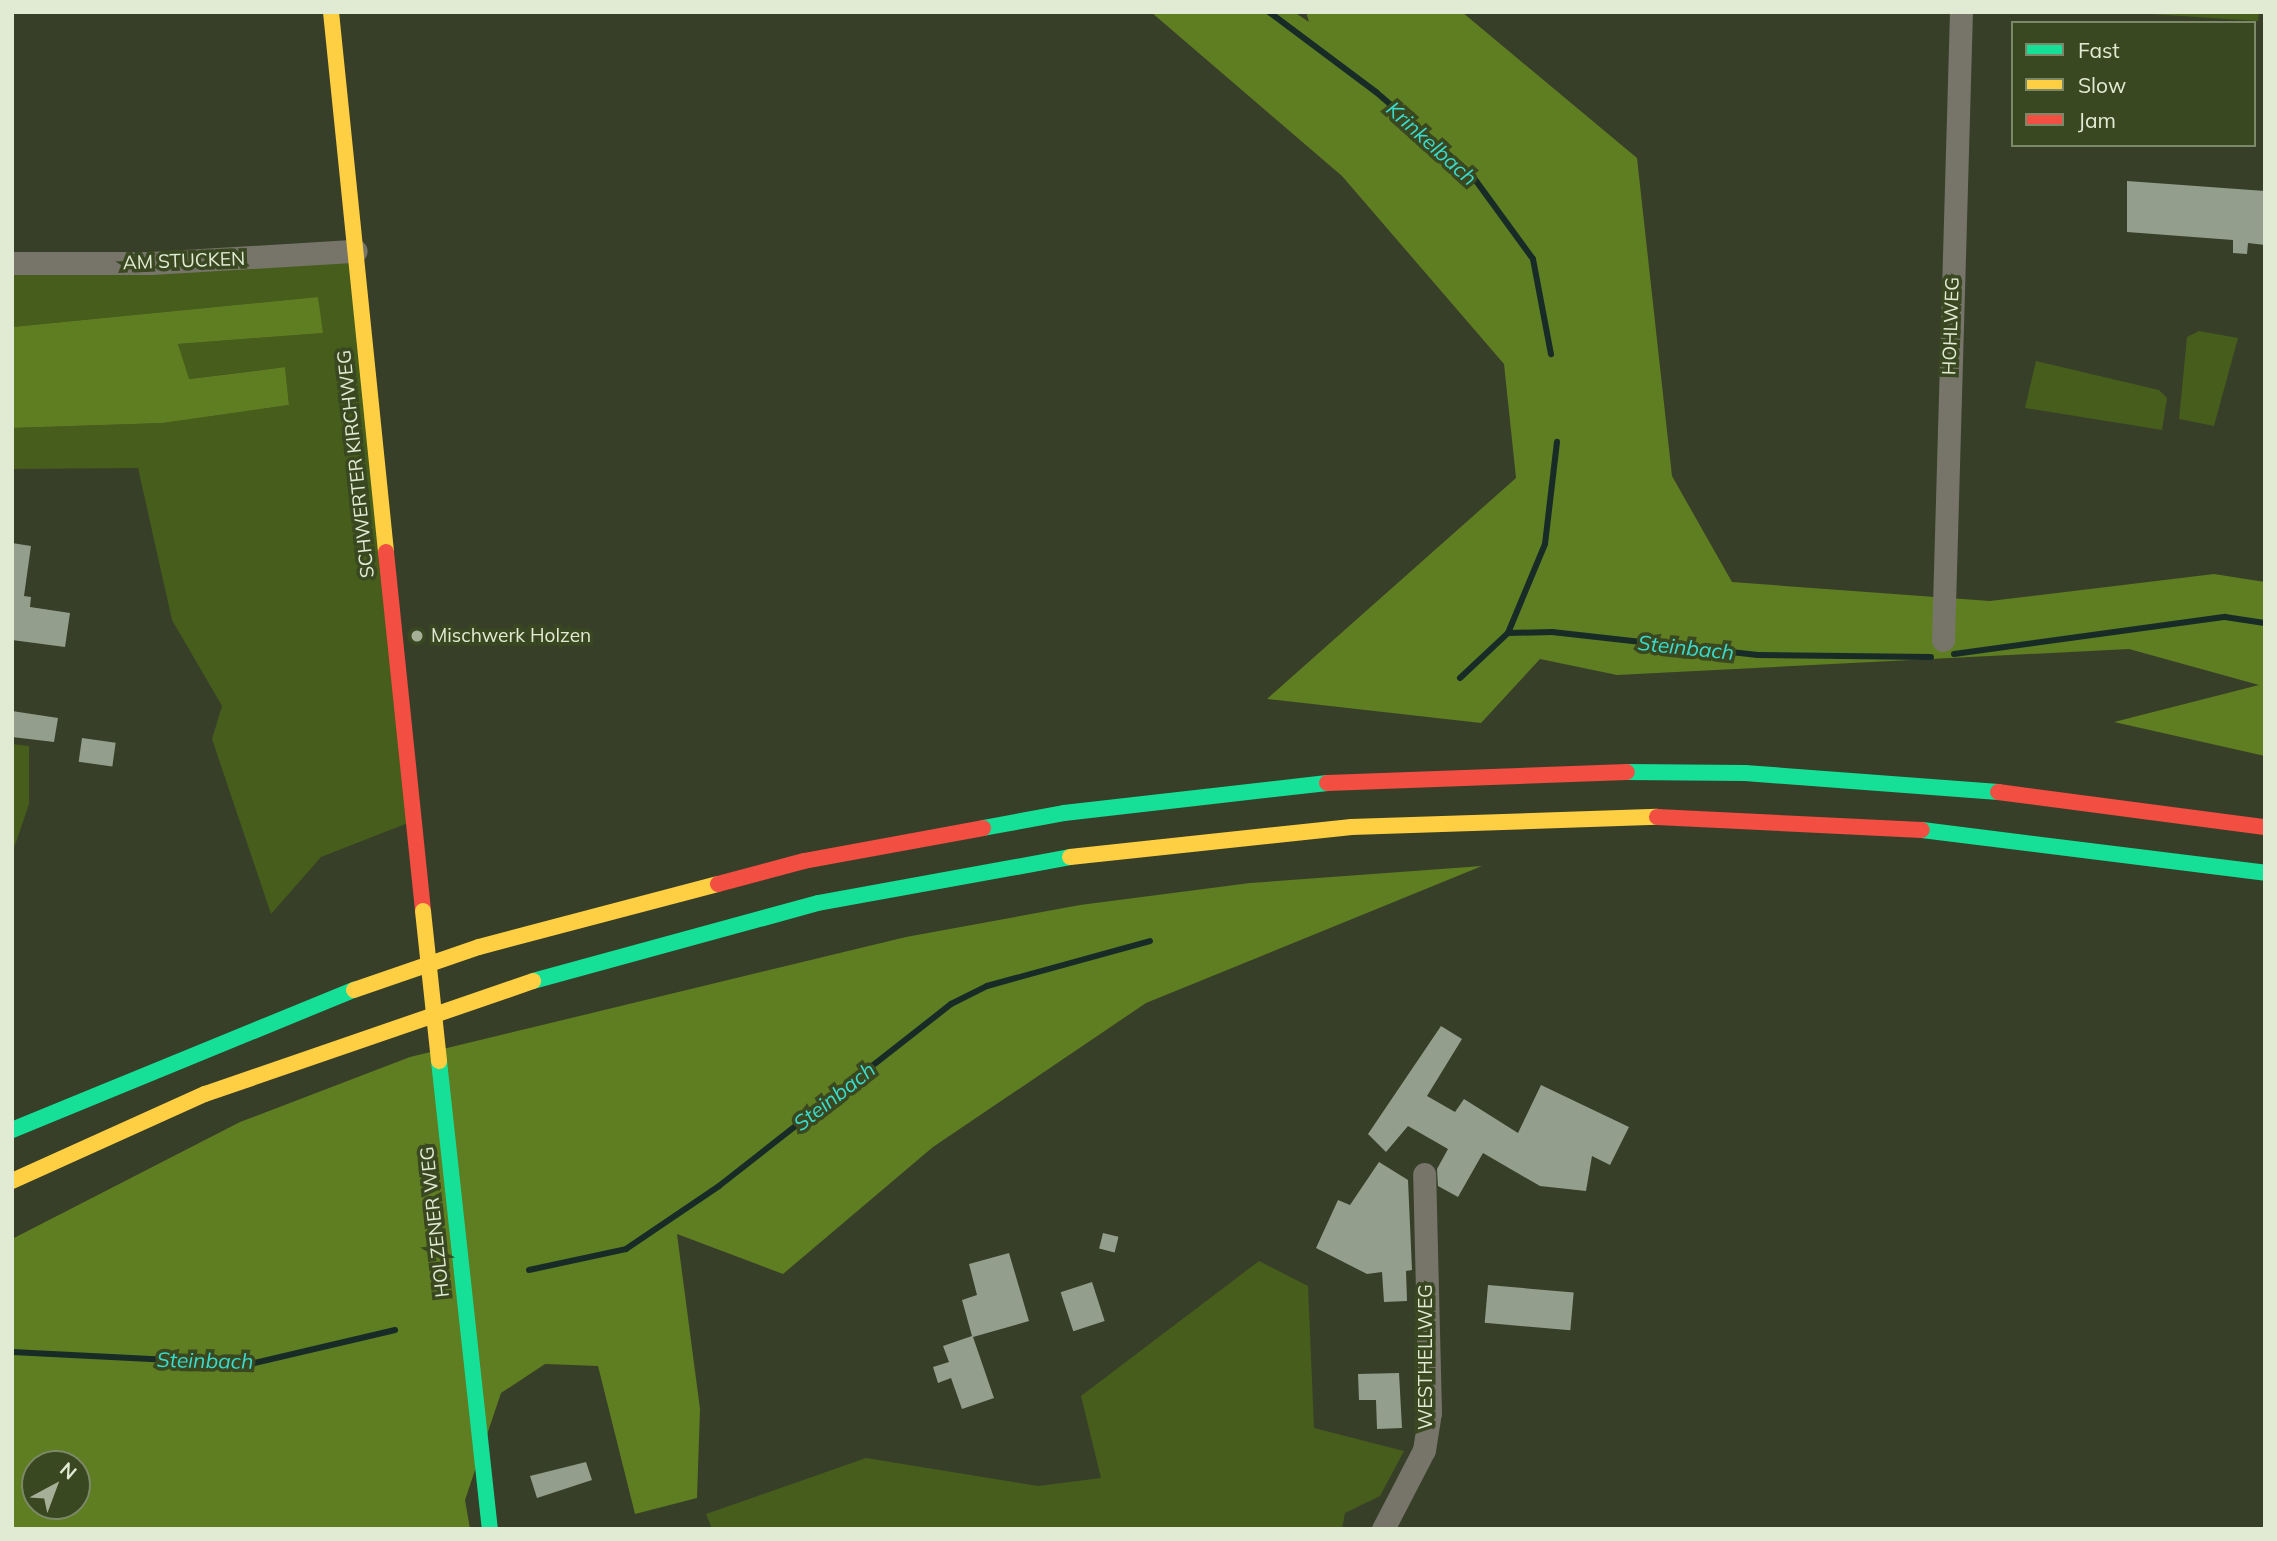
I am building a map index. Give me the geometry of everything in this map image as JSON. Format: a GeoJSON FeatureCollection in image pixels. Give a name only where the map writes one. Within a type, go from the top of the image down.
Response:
{"type":"FeatureCollection","features":[{"type":"Feature","properties":{"kind":"main road","name":"SCHWERTER KIRCHWEG"},"geometry":{"type":"LineString","coordinates":[[331,12],[423,911]]}},
{"type":"Feature","properties":{"kind":"main road"},"geometry":{"type":"LineString","coordinates":[[12,1130],[278,1017],[479,947],[804,861],[1064,813],[1347,781],[1582,771],[1934,785],[2139,807],[2265,827]]}},
{"type":"Feature","properties":{"kind":"main road"},"geometry":{"type":"LineString","coordinates":[[12,1181],[205,1094],[495,991],[818,903],[1074,856],[1352,827],[1656,817],[1958,832],[2265,873]]}},
{"type":"Feature","properties":{"kind":"main road","name":"HOLZENER WEG"},"geometry":{"type":"LineString","coordinates":[[423,911],[490,1529]]}},
{"type":"Feature","properties":{"kind":"street","name":"HOHLWEG"},"geometry":{"type":"LineString","coordinates":[[1943,639],[1961,12]]}},
{"type":"Feature","properties":{"kind":"street","name":"AM STUCKEN"},"geometry":{"type":"LineString","coordinates":[[12,263],[151,263],[356,251]]}},
{"type":"Feature","properties":{"kind":"street","name":"WESTHELLWEG"},"geometry":{"type":"LineString","coordinates":[[1382,1529],[1424,1450],[1430,1413],[1424,1174]]}},
{"type":"Feature","properties":{"kind":"green space"},"geometry":{"type":"Polygon","coordinates":[[[1151,12],[1294,12],[1309,22],[1306,12],[1462,12],[1637,158],[1672,476],[1732,582],[1990,601],[2214,574],[2265,582],[2265,756],[2114,722],[2259,685],[2129,649],[1617,675],[1540,659],[1481,723],[1267,699],[1516,478],[1504,364],[1342,176],[1151,12]]]}},
{"type":"Feature","properties":{"kind":"green space"},"geometry":{"type":"Polygon","coordinates":[[[2119,12],[2259,12],[2258,21],[2119,12]]]}},
{"type":"Feature","properties":{"kind":"green space"},"geometry":{"type":"Polygon","coordinates":[[[356,251],[413,821],[321,857],[271,914],[212,739],[222,706],[172,620],[138,468],[12,469],[12,428],[163,423],[289,405],[285,367],[188,379],[178,344],[322,333],[318,297],[12,327],[12,263],[356,251]]]}},
{"type":"Feature","properties":{"kind":"green space"},"geometry":{"type":"Polygon","coordinates":[[[318,297],[323,333],[178,344],[189,379],[285,367],[289,405],[163,423],[12,428],[12,327],[318,297]]]}},
{"type":"Feature","properties":{"kind":"green space"},"geometry":{"type":"Polygon","coordinates":[[[2199,331],[2238,338],[2214,426],[2179,419],[2187,337],[2199,331]]]}},
{"type":"Feature","properties":{"kind":"green space"},"geometry":{"type":"Polygon","coordinates":[[[2036,361],[2159,390],[2167,398],[2162,430],[2025,408],[2036,361]]]}},
{"type":"Feature","properties":{"kind":"green space"},"geometry":{"type":"Polygon","coordinates":[[[12,744],[29,746],[29,804],[12,854],[12,744]]]}},
{"type":"Feature","properties":{"kind":"green space"},"geometry":{"type":"Polygon","coordinates":[[[1482,866],[1146,1003],[933,1147],[783,1274],[677,1234],[700,1409],[697,1498],[635,1514],[598,1366],[545,1364],[501,1393],[465,1500],[470,1529],[12,1529],[12,1239],[240,1122],[410,1057],[906,937],[1080,905],[1250,883],[1482,866]]]}},
{"type":"Feature","properties":{"kind":"green space"},"geometry":{"type":"Polygon","coordinates":[[[1259,1261],[1308,1286],[1314,1428],[1404,1451],[1380,1496],[1345,1513],[1342,1529],[712,1529],[706,1514],[866,1458],[1038,1486],[1101,1478],[1081,1396],[1259,1261]]]}},
{"type":"Feature","properties":{"kind":"building"},"geometry":{"type":"Polygon","coordinates":[[[2127,181],[2265,191],[2265,245],[2248,243],[2247,254],[2233,253],[2233,240],[2127,232],[2127,181]]]}},
{"type":"Feature","properties":{"kind":"building"},"geometry":{"type":"Polygon","coordinates":[[[12,543],[31,546],[24,596],[31,597],[30,607],[70,613],[65,647],[12,640],[12,543]]]}},
{"type":"Feature","properties":{"kind":"building"},"geometry":{"type":"Polygon","coordinates":[[[12,711],[58,718],[54,742],[12,737],[12,711]]]}},
{"type":"Feature","properties":{"kind":"building"},"geometry":{"type":"Polygon","coordinates":[[[82,738],[116,743],[112,766],[79,762],[82,738]]]}},
{"type":"Feature","properties":{"kind":"building"},"geometry":{"type":"Polygon","coordinates":[[[1441,1026],[1462,1039],[1427,1096],[1455,1112],[1464,1099],[1518,1133],[1541,1085],[1629,1127],[1610,1165],[1592,1156],[1586,1191],[1540,1186],[1483,1153],[1458,1197],[1438,1186],[1437,1169],[1448,1149],[1408,1126],[1386,1152],[1368,1134],[1441,1026]]]}},
{"type":"Feature","properties":{"kind":"building"},"geometry":{"type":"Polygon","coordinates":[[[1379,1162],[1408,1180],[1412,1270],[1406,1271],[1407,1301],[1384,1302],[1382,1272],[1367,1274],[1316,1248],[1338,1200],[1350,1205],[1379,1162]]]}},
{"type":"Feature","properties":{"kind":"building"},"geometry":{"type":"Polygon","coordinates":[[[1103,1233],[1119,1237],[1115,1252],[1099,1249],[1103,1233]]]}},
{"type":"Feature","properties":{"kind":"building"},"geometry":{"type":"Polygon","coordinates":[[[1009,1253],[1029,1321],[973,1337],[994,1398],[962,1409],[951,1378],[938,1383],[933,1367],[949,1362],[943,1346],[972,1336],[962,1300],[977,1295],[969,1264],[1009,1253]]]}},
{"type":"Feature","properties":{"kind":"building"},"geometry":{"type":"Polygon","coordinates":[[[1092,1282],[1105,1321],[1073,1331],[1061,1292],[1092,1282]]]}},
{"type":"Feature","properties":{"kind":"building"},"geometry":{"type":"Polygon","coordinates":[[[1488,1285],[1574,1292],[1570,1330],[1485,1323],[1488,1285]]]}},
{"type":"Feature","properties":{"kind":"building"},"geometry":{"type":"Polygon","coordinates":[[[1399,1373],[1402,1428],[1377,1429],[1376,1400],[1359,1400],[1358,1374],[1399,1373]]]}},
{"type":"Feature","properties":{"kind":"building"},"geometry":{"type":"Polygon","coordinates":[[[586,1462],[592,1480],[537,1498],[530,1476],[586,1462]]]}},
{"type":"Feature","properties":{"kind":"waterway","name":"Krinkelbach"},"geometry":{"type":"LineString","coordinates":[[1269,12],[1376,92],[1471,174],[1533,259],[1551,354]]}},
{"type":"Feature","properties":{"kind":"waterway","name":"Krinkelbach"},"geometry":{"type":"LineString","coordinates":[[1508,633],[1545,544],[1557,442]]}},
{"type":"Feature","properties":{"kind":"waterway","name":"Steinbach"},"geometry":{"type":"LineString","coordinates":[[1954,654],[2225,617],[2265,623]]}},
{"type":"Feature","properties":{"kind":"waterway","name":"Steinbach"},"geometry":{"type":"LineString","coordinates":[[1460,678],[1508,633],[1552,632],[1758,655],[1931,657]]}},
{"type":"Feature","properties":{"kind":"waterway","name":"Steinbach"},"geometry":{"type":"LineString","coordinates":[[529,1270],[626,1249],[719,1186],[951,1004],[987,986],[1150,941]]}},
{"type":"Feature","properties":{"kind":"waterway","name":"Steinbach"},"geometry":{"type":"LineString","coordinates":[[12,1352],[250,1364],[395,1330]]}},
{"type":"Feature","properties":{"kind":"traffic: fast"},"geometry":{"type":"LineString","coordinates":[[1627,772],[1745,773],[1998,792]]}},
{"type":"Feature","properties":{"kind":"traffic: fast"},"geometry":{"type":"LineString","coordinates":[[983,828],[1064,813],[1327,783]]}},
{"type":"Feature","properties":{"kind":"traffic: fast"},"geometry":{"type":"LineString","coordinates":[[1922,830],[2265,873]]}},
{"type":"Feature","properties":{"kind":"traffic: fast"},"geometry":{"type":"LineString","coordinates":[[533,981],[818,903],[1070,857]]}},
{"type":"Feature","properties":{"kind":"traffic: fast"},"geometry":{"type":"LineString","coordinates":[[12,1130],[354,990]]}},
{"type":"Feature","properties":{"kind":"traffic: fast"},"geometry":{"type":"LineString","coordinates":[[439,1061],[490,1529]]}},
{"type":"Feature","properties":{"kind":"traffic: slow"},"geometry":{"type":"LineString","coordinates":[[331,12],[386,552]]}},
{"type":"Feature","properties":{"kind":"traffic: slow"},"geometry":{"type":"LineString","coordinates":[[1070,857],[1351,827],[1657,817]]}},
{"type":"Feature","properties":{"kind":"traffic: slow"},"geometry":{"type":"LineString","coordinates":[[354,990],[479,947],[718,884]]}},
{"type":"Feature","properties":{"kind":"traffic: slow"},"geometry":{"type":"LineString","coordinates":[[423,911],[439,1061]]}},
{"type":"Feature","properties":{"kind":"traffic: slow"},"geometry":{"type":"LineString","coordinates":[[12,1181],[205,1094],[533,981]]}},
{"type":"Feature","properties":{"kind":"traffic: jam"},"geometry":{"type":"LineString","coordinates":[[386,552],[423,911]]}},
{"type":"Feature","properties":{"kind":"traffic: jam"},"geometry":{"type":"LineString","coordinates":[[1327,783],[1627,772]]}},
{"type":"Feature","properties":{"kind":"traffic: jam"},"geometry":{"type":"LineString","coordinates":[[1998,792],[2265,827]]}},
{"type":"Feature","properties":{"kind":"traffic: jam"},"geometry":{"type":"LineString","coordinates":[[1657,817],[1922,830]]}},
{"type":"Feature","properties":{"kind":"traffic: jam"},"geometry":{"type":"LineString","coordinates":[[718,884],[804,861],[983,828]]}},
{"type":"Feature","properties":{"kind":"place","name":"Mischwerk Holzen"},"geometry":{"type":"Point","coordinates":[417,636]}}]}
